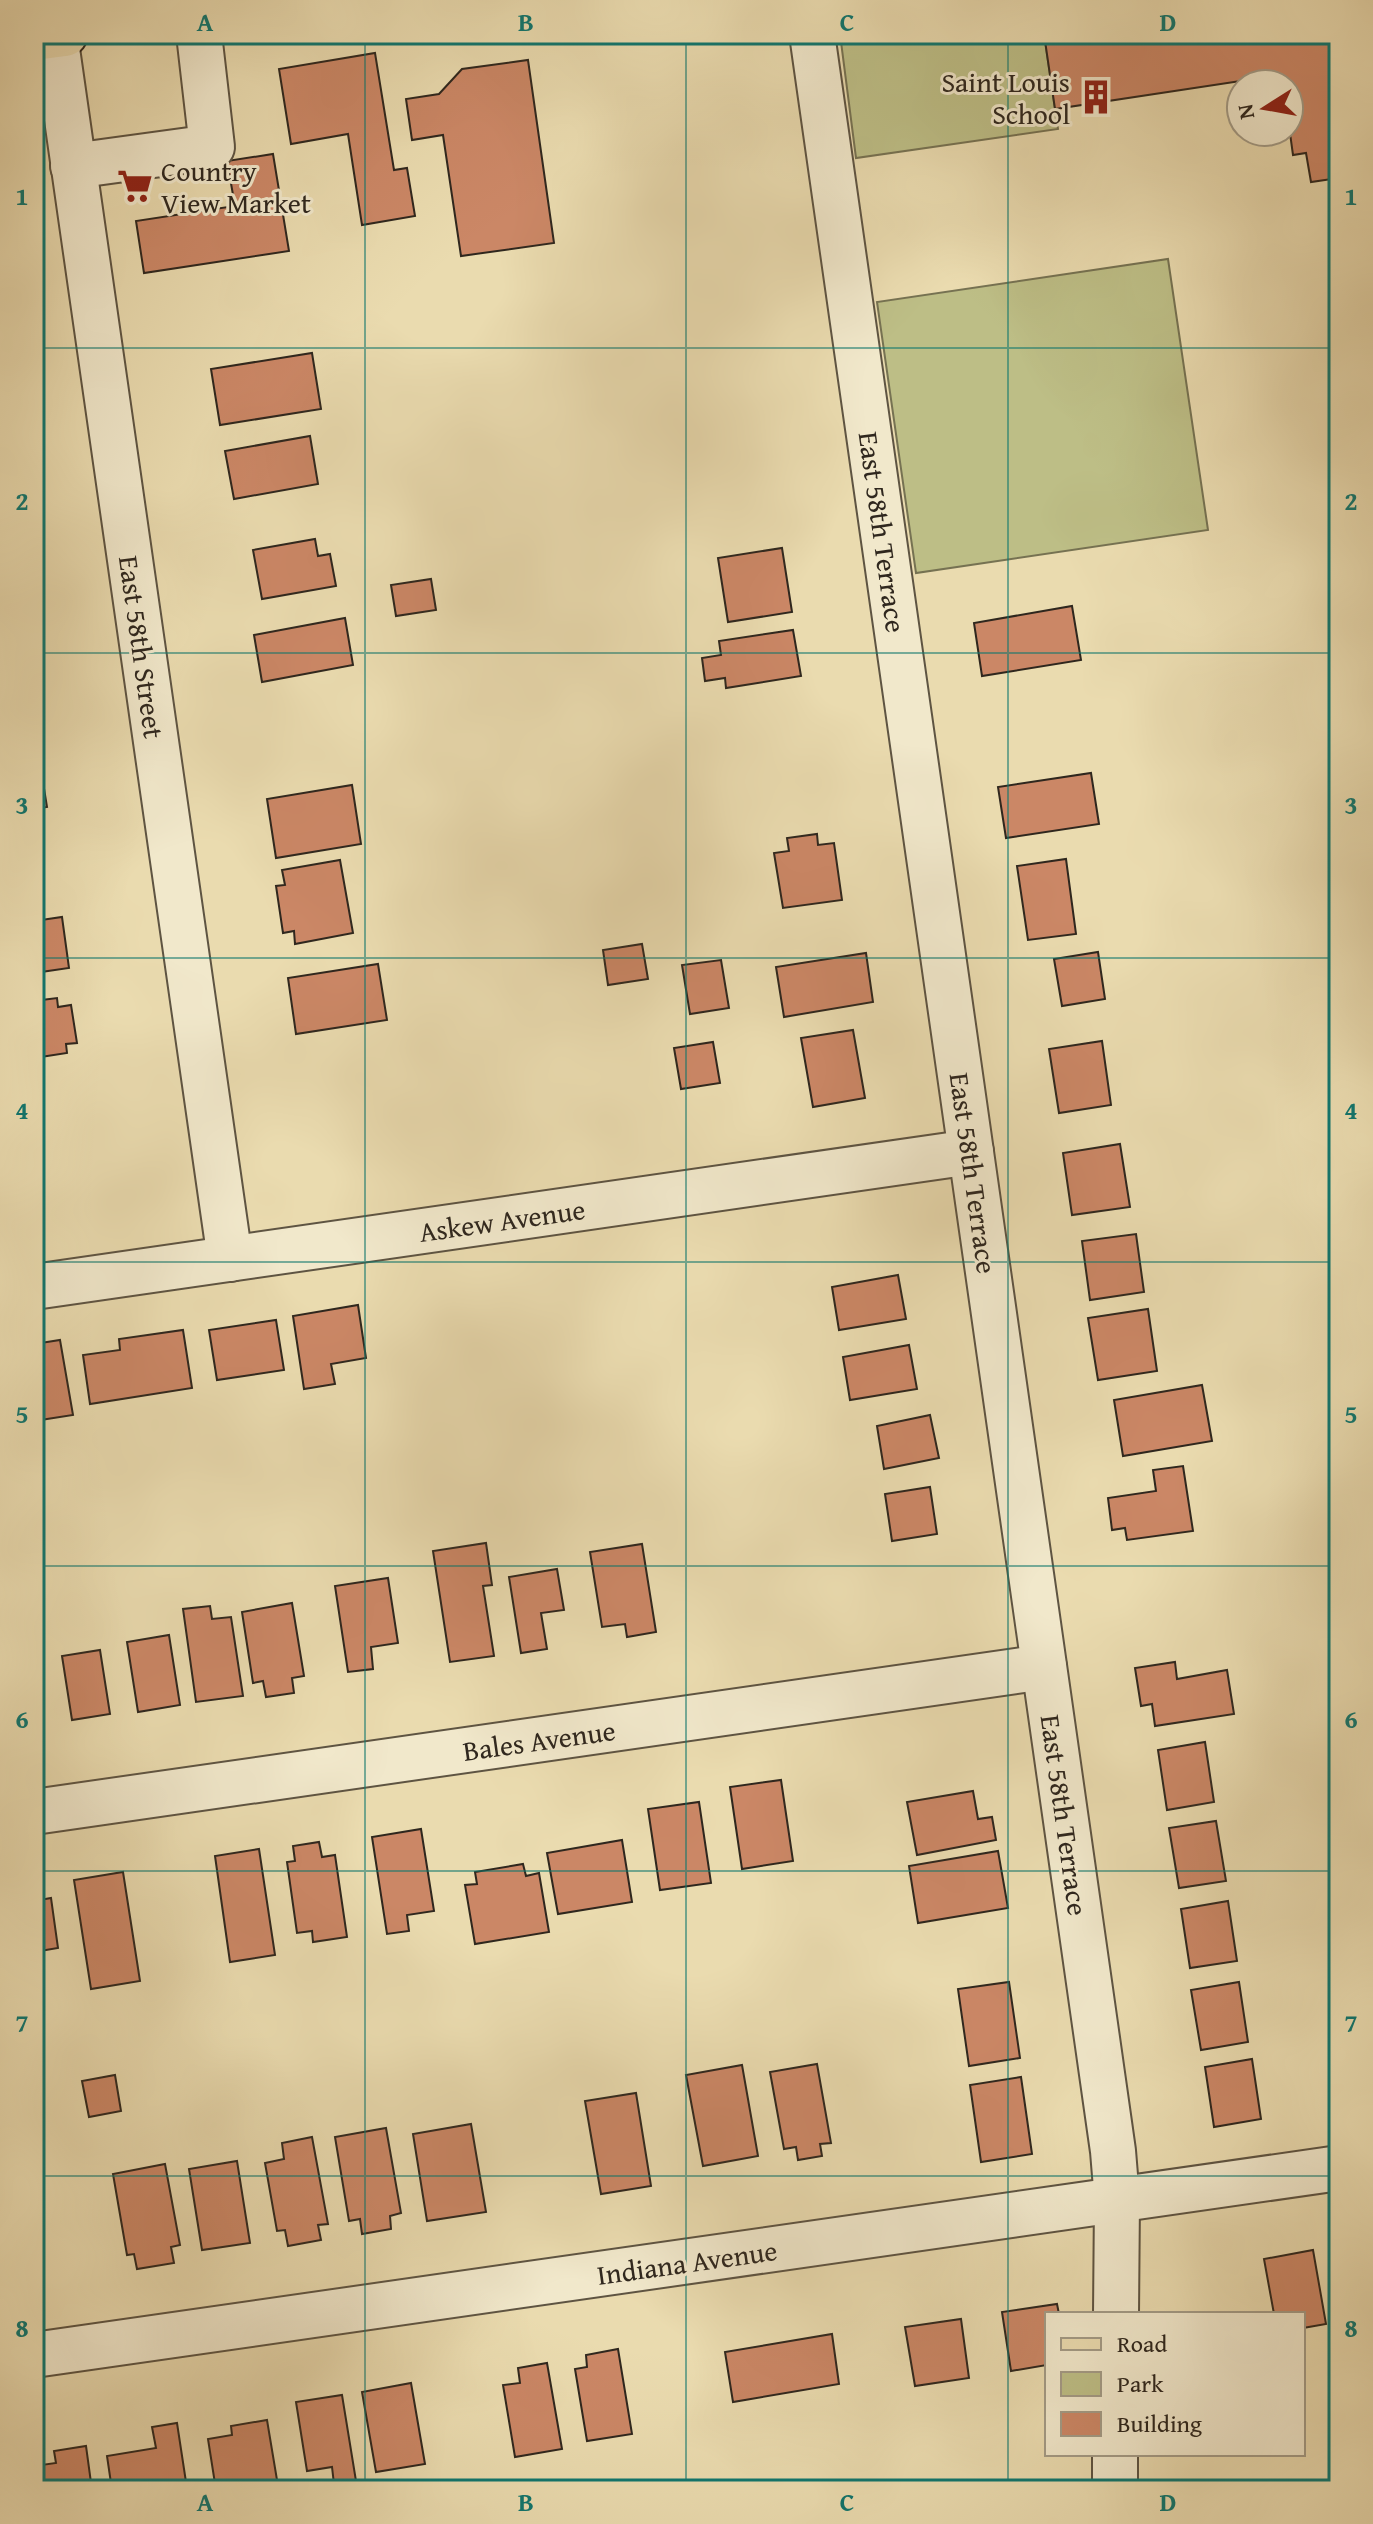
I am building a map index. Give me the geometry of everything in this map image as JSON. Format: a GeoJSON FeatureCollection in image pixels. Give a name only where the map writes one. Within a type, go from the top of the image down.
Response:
{"type":"FeatureCollection","features":[{"type":"Feature","properties":{"kind":"street"},"geometry":{"type":"LineString","coordinates":[[73,166],[212,147],[199,34]]}},
{"type":"Feature","properties":{"kind":"street","name":"East 58th Terrace"},"geometry":{"type":"LineString","coordinates":[[812,34],[1113,2151],[1117,2200],[1116,2312]]}},
{"type":"Feature","properties":{"kind":"street","name":"East 58th Street"},"geometry":{"type":"LineString","coordinates":[[51,36],[73,166],[230,1259]]}},
{"type":"Feature","properties":{"kind":"street","name":"Askew Avenue"},"geometry":{"type":"LineString","coordinates":[[34,1287],[971,1152]]}},
{"type":"Feature","properties":{"kind":"street","name":"Bales Avenue"},"geometry":{"type":"LineString","coordinates":[[34,1812],[1044,1667]]}},
{"type":"Feature","properties":{"kind":"street","name":"Indiana Avenue"},"geometry":{"type":"LineString","coordinates":[[34,2355],[1339,2168]]}},
{"type":"Feature","properties":{"kind":"street"},"geometry":{"type":"LineString","coordinates":[[1115,2456],[1115,2490]]}},
{"type":"Feature","properties":{"kind":"green space"},"geometry":{"type":"Polygon","coordinates":[[[840,34],[1044,34],[1058,129],[856,158],[840,34]]]}},
{"type":"Feature","properties":{"kind":"green space"},"geometry":{"type":"Polygon","coordinates":[[[1168,259],[1208,530],[916,573],[877,302],[1168,259]]]}},
{"type":"Feature","properties":{"kind":"building","name":"Saint Louis School"},"geometry":{"type":"Polygon","coordinates":[[[1044,34],[1339,34],[1339,178],[1311,182],[1306,153],[1293,155],[1292,148],[1305,148],[1305,68],[1225,68],[1225,83],[1055,109],[1044,34]]]}},
{"type":"Feature","properties":{"kind":"building"},"geometry":{"type":"Polygon","coordinates":[[[375,53],[394,170],[407,168],[415,216],[362,225],[348,134],[291,144],[279,69],[375,53]]]}},
{"type":"Feature","properties":{"kind":"building"},"geometry":{"type":"Polygon","coordinates":[[[528,60],[554,243],[461,256],[443,135],[412,140],[406,99],[439,94],[462,69],[528,60]]]}},
{"type":"Feature","properties":{"kind":"building"},"geometry":{"type":"Polygon","coordinates":[[[273,154],[289,251],[144,273],[136,221],[235,206],[227,161],[273,154]]]}},
{"type":"Feature","properties":{"kind":"building"},"geometry":{"type":"Polygon","coordinates":[[[312,353],[321,409],[220,425],[211,369],[312,353]]]}},
{"type":"Feature","properties":{"kind":"building"},"geometry":{"type":"Polygon","coordinates":[[[310,436],[318,484],[234,499],[225,451],[310,436]]]}},
{"type":"Feature","properties":{"kind":"building"},"geometry":{"type":"Polygon","coordinates":[[[315,539],[318,556],[330,554],[336,586],[262,599],[253,550],[315,539]]]}},
{"type":"Feature","properties":{"kind":"building"},"geometry":{"type":"Polygon","coordinates":[[[782,548],[792,612],[728,622],[718,558],[782,548]]]}},
{"type":"Feature","properties":{"kind":"building"},"geometry":{"type":"Polygon","coordinates":[[[431,579],[436,610],[396,616],[391,585],[431,579]]]}},
{"type":"Feature","properties":{"kind":"building"},"geometry":{"type":"Polygon","coordinates":[[[1072,606],[1081,660],[982,676],[974,623],[1072,606]]]}},
{"type":"Feature","properties":{"kind":"building"},"geometry":{"type":"Polygon","coordinates":[[[345,618],[353,665],[262,682],[254,635],[345,618]]]}},
{"type":"Feature","properties":{"kind":"building"},"geometry":{"type":"Polygon","coordinates":[[[793,630],[801,676],[726,688],[725,678],[705,681],[702,658],[721,655],[719,641],[793,630]]]}},
{"type":"Feature","properties":{"kind":"building"},"geometry":{"type":"Polygon","coordinates":[[[40,764],[47,807],[34,809],[34,765],[40,764]]]}},
{"type":"Feature","properties":{"kind":"building"},"geometry":{"type":"Polygon","coordinates":[[[1091,773],[1099,824],[1006,838],[998,787],[1091,773]]]}},
{"type":"Feature","properties":{"kind":"building"},"geometry":{"type":"Polygon","coordinates":[[[352,785],[361,844],[276,858],[267,799],[352,785]]]}},
{"type":"Feature","properties":{"kind":"building"},"geometry":{"type":"Polygon","coordinates":[[[817,834],[818,845],[834,843],[842,900],[783,908],[774,853],[789,851],[787,838],[817,834]]]}},
{"type":"Feature","properties":{"kind":"building"},"geometry":{"type":"Polygon","coordinates":[[[1066,859],[1076,934],[1028,940],[1017,866],[1066,859]]]}},
{"type":"Feature","properties":{"kind":"building"},"geometry":{"type":"Polygon","coordinates":[[[340,860],[353,933],[295,944],[294,931],[283,933],[276,886],[285,885],[282,870],[340,860]]]}},
{"type":"Feature","properties":{"kind":"building"},"geometry":{"type":"Polygon","coordinates":[[[62,917],[69,968],[34,973],[34,921],[62,917]]]}},
{"type":"Feature","properties":{"kind":"building"},"geometry":{"type":"Polygon","coordinates":[[[642,944],[648,979],[608,985],[603,950],[642,944]]]}},
{"type":"Feature","properties":{"kind":"building"},"geometry":{"type":"Polygon","coordinates":[[[1098,952],[1105,999],[1062,1006],[1054,959],[1098,952]]]}},
{"type":"Feature","properties":{"kind":"building"},"geometry":{"type":"Polygon","coordinates":[[[866,953],[873,1002],[784,1017],[776,967],[866,953]]]}},
{"type":"Feature","properties":{"kind":"building"},"geometry":{"type":"Polygon","coordinates":[[[721,960],[729,1008],[690,1014],[682,965],[721,960]]]}},
{"type":"Feature","properties":{"kind":"building"},"geometry":{"type":"Polygon","coordinates":[[[378,964],[387,1020],[296,1034],[288,978],[378,964]]]}},
{"type":"Feature","properties":{"kind":"building"},"geometry":{"type":"Polygon","coordinates":[[[57,998],[58,1007],[71,1005],[77,1043],[66,1044],[67,1053],[34,1058],[34,1001],[57,998]]]}},
{"type":"Feature","properties":{"kind":"building"},"geometry":{"type":"Polygon","coordinates":[[[853,1030],[865,1098],[813,1107],[801,1038],[853,1030]]]}},
{"type":"Feature","properties":{"kind":"building"},"geometry":{"type":"Polygon","coordinates":[[[1102,1041],[1111,1105],[1059,1113],[1049,1049],[1102,1041]]]}},
{"type":"Feature","properties":{"kind":"building"},"geometry":{"type":"Polygon","coordinates":[[[713,1042],[720,1083],[681,1089],[674,1048],[713,1042]]]}},
{"type":"Feature","properties":{"kind":"building"},"geometry":{"type":"Polygon","coordinates":[[[1120,1144],[1130,1207],[1072,1215],[1063,1153],[1120,1144]]]}},
{"type":"Feature","properties":{"kind":"building"},"geometry":{"type":"Polygon","coordinates":[[[1136,1234],[1144,1292],[1090,1300],[1082,1241],[1136,1234]]]}},
{"type":"Feature","properties":{"kind":"building"},"geometry":{"type":"Polygon","coordinates":[[[898,1275],[906,1319],[839,1330],[832,1287],[898,1275]]]}},
{"type":"Feature","properties":{"kind":"building"},"geometry":{"type":"Polygon","coordinates":[[[358,1305],[366,1358],[331,1364],[335,1384],[304,1389],[293,1316],[358,1305]]]}},
{"type":"Feature","properties":{"kind":"building"},"geometry":{"type":"Polygon","coordinates":[[[1148,1309],[1157,1371],[1098,1380],[1088,1318],[1148,1309]]]}},
{"type":"Feature","properties":{"kind":"building"},"geometry":{"type":"Polygon","coordinates":[[[276,1320],[284,1370],[217,1380],[209,1330],[276,1320]]]}},
{"type":"Feature","properties":{"kind":"building"},"geometry":{"type":"Polygon","coordinates":[[[183,1330],[192,1388],[90,1404],[83,1355],[120,1350],[119,1339],[183,1330]]]}},
{"type":"Feature","properties":{"kind":"building"},"geometry":{"type":"Polygon","coordinates":[[[60,1340],[73,1415],[34,1421],[34,1344],[60,1340]]]}},
{"type":"Feature","properties":{"kind":"building"},"geometry":{"type":"Polygon","coordinates":[[[909,1345],[917,1389],[850,1400],[843,1357],[909,1345]]]}},
{"type":"Feature","properties":{"kind":"building"},"geometry":{"type":"Polygon","coordinates":[[[1202,1385],[1212,1441],[1123,1456],[1114,1400],[1202,1385]]]}},
{"type":"Feature","properties":{"kind":"building"},"geometry":{"type":"Polygon","coordinates":[[[930,1415],[939,1458],[884,1469],[877,1426],[930,1415]]]}},
{"type":"Feature","properties":{"kind":"building"},"geometry":{"type":"Polygon","coordinates":[[[1183,1466],[1193,1531],[1127,1540],[1125,1528],[1112,1530],[1108,1498],[1156,1491],[1153,1470],[1183,1466]]]}},
{"type":"Feature","properties":{"kind":"building"},"geometry":{"type":"Polygon","coordinates":[[[930,1487],[937,1534],[892,1541],[885,1494],[930,1487]]]}},
{"type":"Feature","properties":{"kind":"building"},"geometry":{"type":"Polygon","coordinates":[[[486,1543],[492,1585],[483,1586],[494,1656],[450,1662],[433,1551],[486,1543]]]}},
{"type":"Feature","properties":{"kind":"building"},"geometry":{"type":"Polygon","coordinates":[[[642,1544],[656,1632],[627,1637],[625,1624],[602,1627],[590,1552],[642,1544]]]}},
{"type":"Feature","properties":{"kind":"building"},"geometry":{"type":"Polygon","coordinates":[[[557,1569],[564,1610],[541,1613],[547,1649],[521,1653],[509,1577],[557,1569]]]}},
{"type":"Feature","properties":{"kind":"building"},"geometry":{"type":"Polygon","coordinates":[[[388,1578],[398,1643],[371,1647],[373,1669],[348,1672],[335,1586],[388,1578]]]}},
{"type":"Feature","properties":{"kind":"building"},"geometry":{"type":"Polygon","coordinates":[[[292,1603],[304,1676],[292,1678],[294,1693],[266,1697],[263,1681],[253,1683],[242,1612],[292,1603]]]}},
{"type":"Feature","properties":{"kind":"building"},"geometry":{"type":"Polygon","coordinates":[[[210,1606],[212,1619],[231,1617],[243,1696],[196,1702],[183,1609],[210,1606]]]}},
{"type":"Feature","properties":{"kind":"building"},"geometry":{"type":"Polygon","coordinates":[[[169,1635],[180,1705],[138,1712],[127,1642],[169,1635]]]}},
{"type":"Feature","properties":{"kind":"building"},"geometry":{"type":"Polygon","coordinates":[[[100,1650],[110,1714],[72,1720],[62,1656],[100,1650]]]}},
{"type":"Feature","properties":{"kind":"building"},"geometry":{"type":"Polygon","coordinates":[[[1175,1662],[1177,1679],[1227,1670],[1234,1714],[1155,1726],[1152,1704],[1141,1706],[1135,1668],[1175,1662]]]}},
{"type":"Feature","properties":{"kind":"building"},"geometry":{"type":"Polygon","coordinates":[[[1205,1742],[1214,1802],[1167,1810],[1158,1750],[1205,1742]]]}},
{"type":"Feature","properties":{"kind":"building"},"geometry":{"type":"Polygon","coordinates":[[[781,1780],[793,1861],[742,1869],[730,1787],[781,1780]]]}},
{"type":"Feature","properties":{"kind":"building"},"geometry":{"type":"Polygon","coordinates":[[[973,1791],[978,1819],[992,1817],[996,1840],[917,1855],[907,1802],[973,1791]]]}},
{"type":"Feature","properties":{"kind":"building"},"geometry":{"type":"Polygon","coordinates":[[[699,1802],[711,1883],[660,1890],[648,1809],[699,1802]]]}},
{"type":"Feature","properties":{"kind":"building"},"geometry":{"type":"Polygon","coordinates":[[[1216,1821],[1226,1881],[1179,1888],[1169,1828],[1216,1821]]]}},
{"type":"Feature","properties":{"kind":"building"},"geometry":{"type":"Polygon","coordinates":[[[421,1829],[434,1911],[407,1915],[409,1931],[387,1934],[372,1837],[421,1829]]]}},
{"type":"Feature","properties":{"kind":"building"},"geometry":{"type":"Polygon","coordinates":[[[622,1840],[632,1902],[558,1914],[547,1853],[622,1840]]]}},
{"type":"Feature","properties":{"kind":"building"},"geometry":{"type":"Polygon","coordinates":[[[319,1842],[322,1857],[335,1855],[347,1937],[313,1942],[312,1931],[297,1933],[287,1862],[295,1861],[293,1846],[319,1842]]]}},
{"type":"Feature","properties":{"kind":"building"},"geometry":{"type":"Polygon","coordinates":[[[259,1849],[275,1955],[230,1962],[215,1856],[259,1849]]]}},
{"type":"Feature","properties":{"kind":"building"},"geometry":{"type":"Polygon","coordinates":[[[998,1851],[1008,1908],[918,1923],[909,1866],[998,1851]]]}},
{"type":"Feature","properties":{"kind":"building"},"geometry":{"type":"Polygon","coordinates":[[[523,1864],[526,1876],[539,1873],[549,1932],[475,1944],[465,1885],[477,1884],[475,1872],[523,1864]]]}},
{"type":"Feature","properties":{"kind":"building"},"geometry":{"type":"Polygon","coordinates":[[[123,1872],[140,1981],[91,1989],[74,1880],[123,1872]]]}},
{"type":"Feature","properties":{"kind":"building"},"geometry":{"type":"Polygon","coordinates":[[[51,1898],[58,1948],[34,1952],[34,1901],[51,1898]]]}},
{"type":"Feature","properties":{"kind":"building"},"geometry":{"type":"Polygon","coordinates":[[[1228,1901],[1237,1961],[1190,1968],[1181,1909],[1228,1901]]]}},
{"type":"Feature","properties":{"kind":"building"},"geometry":{"type":"Polygon","coordinates":[[[1009,1982],[1020,2058],[969,2066],[958,1989],[1009,1982]]]}},
{"type":"Feature","properties":{"kind":"building"},"geometry":{"type":"Polygon","coordinates":[[[1239,1982],[1248,2042],[1201,2050],[1191,1990],[1239,1982]]]}},
{"type":"Feature","properties":{"kind":"building"},"geometry":{"type":"Polygon","coordinates":[[[1252,2059],[1261,2119],[1214,2127],[1205,2067],[1252,2059]]]}},
{"type":"Feature","properties":{"kind":"building"},"geometry":{"type":"Polygon","coordinates":[[[817,2064],[831,2143],[820,2144],[822,2156],[798,2160],[796,2147],[784,2149],[770,2072],[817,2064]]]}},
{"type":"Feature","properties":{"kind":"building"},"geometry":{"type":"Polygon","coordinates":[[[742,2065],[758,2156],[703,2166],[686,2075],[742,2065]]]}},
{"type":"Feature","properties":{"kind":"building"},"geometry":{"type":"Polygon","coordinates":[[[115,2075],[121,2111],[89,2117],[82,2081],[115,2075]]]}},
{"type":"Feature","properties":{"kind":"building"},"geometry":{"type":"Polygon","coordinates":[[[1021,2077],[1032,2154],[981,2162],[970,2085],[1021,2077]]]}},
{"type":"Feature","properties":{"kind":"building"},"geometry":{"type":"Polygon","coordinates":[[[636,2093],[651,2186],[601,2194],[585,2101],[636,2093]]]}},
{"type":"Feature","properties":{"kind":"building"},"geometry":{"type":"Polygon","coordinates":[[[471,2124],[486,2212],[427,2221],[413,2134],[471,2124]]]}},
{"type":"Feature","properties":{"kind":"building"},"geometry":{"type":"Polygon","coordinates":[[[386,2128],[401,2213],[390,2216],[391,2229],[362,2234],[360,2219],[349,2221],[335,2137],[386,2128]]]}},
{"type":"Feature","properties":{"kind":"building"},"geometry":{"type":"Polygon","coordinates":[[[312,2137],[328,2224],[318,2225],[321,2240],[288,2246],[285,2230],[277,2231],[265,2163],[284,2159],[282,2143],[312,2137]]]}},
{"type":"Feature","properties":{"kind":"building"},"geometry":{"type":"Polygon","coordinates":[[[237,2161],[250,2243],[202,2250],[189,2169],[237,2161]]]}},
{"type":"Feature","properties":{"kind":"building"},"geometry":{"type":"Polygon","coordinates":[[[165,2164],[180,2245],[171,2247],[174,2263],[137,2269],[134,2254],[127,2255],[113,2174],[165,2164]]]}},
{"type":"Feature","properties":{"kind":"building"},"geometry":{"type":"Polygon","coordinates":[[[1313,2250],[1326,2324],[1305,2328],[1305,2312],[1274,2312],[1264,2259],[1313,2250]]]}},
{"type":"Feature","properties":{"kind":"building"},"geometry":{"type":"Polygon","coordinates":[[[1057,2304],[1059,2312],[1045,2312],[1045,2365],[1011,2371],[1002,2312],[1057,2304]]]}},
{"type":"Feature","properties":{"kind":"building"},"geometry":{"type":"Polygon","coordinates":[[[961,2319],[969,2378],[915,2386],[905,2327],[961,2319]]]}},
{"type":"Feature","properties":{"kind":"building"},"geometry":{"type":"Polygon","coordinates":[[[832,2334],[839,2384],[733,2402],[725,2352],[832,2334]]]}},
{"type":"Feature","properties":{"kind":"building"},"geometry":{"type":"Polygon","coordinates":[[[618,2349],[632,2434],[587,2441],[575,2369],[587,2367],[586,2355],[618,2349]]]}},
{"type":"Feature","properties":{"kind":"building"},"geometry":{"type":"Polygon","coordinates":[[[547,2363],[562,2449],[515,2457],[503,2385],[520,2383],[518,2368],[547,2363]]]}},
{"type":"Feature","properties":{"kind":"building"},"geometry":{"type":"Polygon","coordinates":[[[411,2383],[425,2464],[376,2472],[362,2392],[411,2383]]]}},
{"type":"Feature","properties":{"kind":"building"},"geometry":{"type":"Polygon","coordinates":[[[342,2395],[356,2481],[334,2484],[332,2467],[307,2471],[296,2402],[342,2395]]]}},
{"type":"Feature","properties":{"kind":"building"},"geometry":{"type":"Polygon","coordinates":[[[267,2420],[278,2486],[216,2490],[208,2439],[232,2435],[231,2426],[267,2420]]]}},
{"type":"Feature","properties":{"kind":"building"},"geometry":{"type":"Polygon","coordinates":[[[177,2423],[186,2482],[112,2490],[107,2456],[156,2448],[152,2427],[177,2423]]]}},
{"type":"Feature","properties":{"kind":"building"},"geometry":{"type":"Polygon","coordinates":[[[86,2446],[92,2490],[34,2490],[34,2466],[56,2463],[54,2451],[86,2446]]]}},
{"type":"Feature","properties":{"kind":"place","name":"Saint Louis School"},"geometry":{"type":"Point","coordinates":[1096,97]}},
{"type":"Feature","properties":{"kind":"place","name":"Country View Market"},"geometry":{"type":"Point","coordinates":[135,186]}}]}
